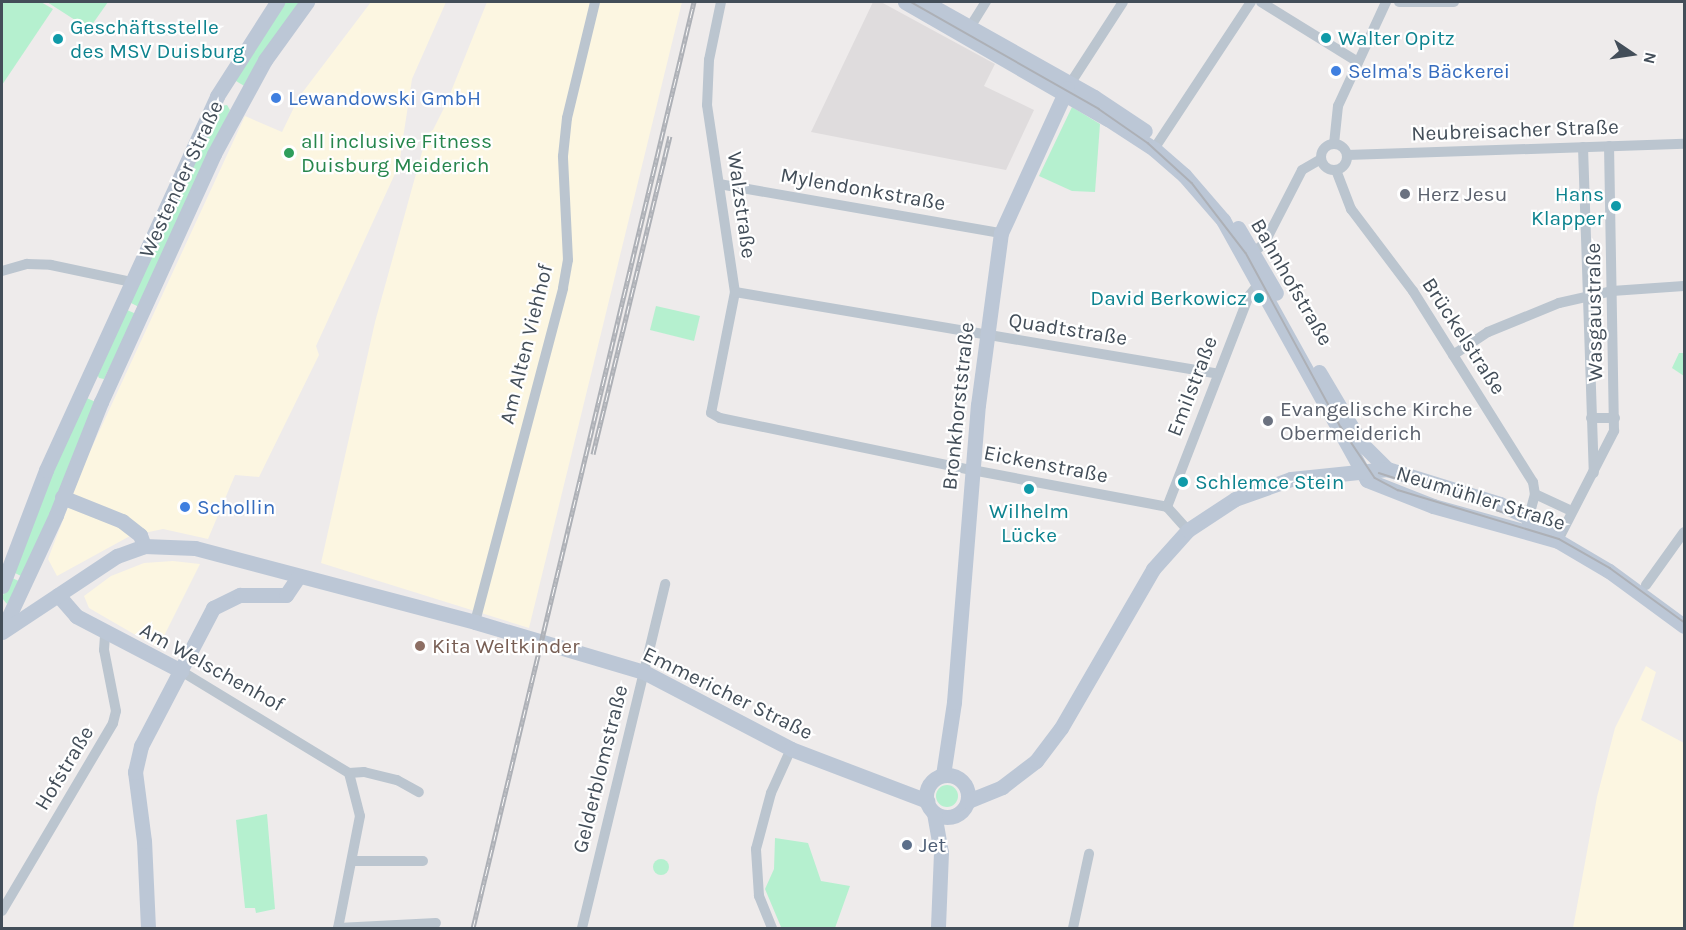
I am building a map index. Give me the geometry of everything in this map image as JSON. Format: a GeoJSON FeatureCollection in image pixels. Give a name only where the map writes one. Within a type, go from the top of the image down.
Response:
{"type":"FeatureCollection","features":[{"type":"Feature","properties":{"kind":"main road","name":"Westender Straße"},"geometry":{"type":"LineString","coordinates":[[2,586],[46,470],[217,96],[277,2]]}},
{"type":"Feature","properties":{"kind":"main road","name":"Westender Straße"},"geometry":{"type":"LineString","coordinates":[[2,631],[62,498],[109,384],[235,111],[265,60],[307,2]]}},
{"type":"Feature","properties":{"kind":"main road","name":"Bahnhofstraße"},"geometry":{"type":"LineString","coordinates":[[905,2],[936,21],[1067,89]]}},
{"type":"Feature","properties":{"kind":"main road","name":"Bahnhofstraße"},"geometry":{"type":"LineString","coordinates":[[925,2],[1156,145],[1212,194],[1281,313],[1358,470]]}},
{"type":"Feature","properties":{"kind":"main road","name":"Bronkhorststraße"},"geometry":{"type":"LineString","coordinates":[[958,785],[950,740],[972,470],[986,335],[1001,233],[1067,89]]}},
{"type":"Feature","properties":{"kind":"main road"},"geometry":{"type":"LineString","coordinates":[[217,96],[230,100],[235,111]]}},
{"type":"Feature","properties":{"kind":"main road","name":"Bahnhofstraße"},"geometry":{"type":"LineString","coordinates":[[1281,313],[1361,443],[1387,469]]}},
{"type":"Feature","properties":{"kind":"main road"},"geometry":{"type":"LineString","coordinates":[[91,373],[98,384],[109,384]]}},
{"type":"Feature","properties":{"kind":"main road","name":"Neumühler Straße"},"geometry":{"type":"LineString","coordinates":[[1358,470],[1387,469],[1500,504],[1527,524]]}},
{"type":"Feature","properties":{"kind":"main road"},"geometry":{"type":"LineString","coordinates":[[938,928],[941,852],[929,801],[958,785],[1012,781],[1035,761],[1061,728],[1132,600],[1188,530],[1210,512],[1256,490],[1291,479],[1358,470]]}},
{"type":"Feature","properties":{"kind":"main road","name":"Neumühler Straße"},"geometry":{"type":"LineString","coordinates":[[1358,470],[1377,487],[1527,524],[1559,537],[1646,585],[1684,615]]}},
{"type":"Feature","properties":{"kind":"main road"},"geometry":{"type":"LineString","coordinates":[[1330,474],[1377,487]]}},
{"type":"Feature","properties":{"kind":"main road"},"geometry":{"type":"LineString","coordinates":[[62,498],[122,521],[140,535],[144,546]]}},
{"type":"Feature","properties":{"kind":"main road","name":"Neumühler Straße"},"geometry":{"type":"LineString","coordinates":[[1559,537],[1684,626]]}},
{"type":"Feature","properties":{"kind":"main road","name":"Emmericher Straße"},"geometry":{"type":"LineString","coordinates":[[2,631],[117,556],[144,546],[195,548],[475,622],[644,672],[791,749],[892,789],[929,801],[953,817]]}},
{"type":"Feature","properties":{"kind":"main road"},"geometry":{"type":"LineString","coordinates":[[148,928],[135,763],[213,608],[240,595],[286,595],[299,576]]}},
{"type":"Feature","properties":{"kind":"main road","name":"Am Welschenhof"},"geometry":{"type":"LineString","coordinates":[[58,595],[76,616],[105,634],[180,671]]}},
{"type":"Feature","properties":{"kind":"main road"},"geometry":{"type":"LineString","coordinates":[[941,852],[953,817],[958,785]]}},
{"type":"Feature","properties":{"kind":"street","name":"Am Alten Viehhof"},"geometry":{"type":"LineString","coordinates":[[475,622],[563,288],[567,260],[563,156],[567,118],[595,2]]}},
{"type":"Feature","properties":{"kind":"street","name":"Walzstraße"},"geometry":{"type":"LineString","coordinates":[[711,413],[735,292],[707,93],[709,60],[721,2]]}},
{"type":"Feature","properties":{"kind":"street"},"geometry":{"type":"LineString","coordinates":[[969,30],[986,2]]}},
{"type":"Feature","properties":{"kind":"street","name":"Bronkhorststraße"},"geometry":{"type":"LineString","coordinates":[[1067,89],[1123,2]]}},
{"type":"Feature","properties":{"kind":"street"},"geometry":{"type":"LineString","coordinates":[[1156,145],[1251,2]]}},
{"type":"Feature","properties":{"kind":"street"},"geometry":{"type":"LineString","coordinates":[[1261,2],[1358,62]]}},
{"type":"Feature","properties":{"kind":"street"},"geometry":{"type":"LineString","coordinates":[[1334,144],[1338,106],[1386,2]]}},
{"type":"Feature","properties":{"kind":"street"},"geometry":{"type":"LineString","coordinates":[[1399,2],[1454,2]]}},
{"type":"Feature","properties":{"kind":"street","name":"Bahnhofstraße"},"geometry":{"type":"LineString","coordinates":[[936,21],[969,30]]}},
{"type":"Feature","properties":{"kind":"street"},"geometry":{"type":"LineString","coordinates":[[1249,255],[1264,244],[1302,170],[1321,159],[1326,147],[1334,144],[1341,146],[1347,155],[1346,164],[1336,170],[1328,169],[1321,159]]}},
{"type":"Feature","properties":{"kind":"street","name":"Neubreisacher Straße"},"geometry":{"type":"LineString","coordinates":[[1347,155],[1684,144]]}},
{"type":"Feature","properties":{"kind":"street","name":"Wasgaustraße"},"geometry":{"type":"LineString","coordinates":[[1559,537],[1614,431],[1609,146]]}},
{"type":"Feature","properties":{"kind":"street","name":"Wasgaustraße"},"geometry":{"type":"LineString","coordinates":[[1583,147],[1586,295],[1594,473]]}},
{"type":"Feature","properties":{"kind":"street","name":"Brückelstraße"},"geometry":{"type":"LineString","coordinates":[[1336,170],[1356,217],[1413,291],[1533,482],[1535,494]]}},
{"type":"Feature","properties":{"kind":"street","name":"Mylendonkstraße"},"geometry":{"type":"LineString","coordinates":[[719,184],[1001,233]]}},
{"type":"Feature","properties":{"kind":"street"},"geometry":{"type":"LineString","coordinates":[[2,271],[27,264],[51,265],[132,282]]}},
{"type":"Feature","properties":{"kind":"street","name":"Emilstraße"},"geometry":{"type":"LineString","coordinates":[[1167,507],[1249,296],[1263,280]]}},
{"type":"Feature","properties":{"kind":"street"},"geometry":{"type":"LineString","coordinates":[[1453,355],[1488,332],[1586,295],[1684,286]]}},
{"type":"Feature","properties":{"kind":"street","name":"Quadtstraße"},"geometry":{"type":"LineString","coordinates":[[735,292],[1218,374]]}},
{"type":"Feature","properties":{"kind":"street","name":"Eickenstraße"},"geometry":{"type":"LineString","coordinates":[[711,413],[720,418],[972,470],[1167,507]]}},
{"type":"Feature","properties":{"kind":"street"},"geometry":{"type":"LineString","coordinates":[[1591,418],[1615,418]]}},
{"type":"Feature","properties":{"kind":"street"},"geometry":{"type":"LineString","coordinates":[[1527,524],[1535,494],[1571,511]]}},
{"type":"Feature","properties":{"kind":"street"},"geometry":{"type":"LineString","coordinates":[[1167,507],[1188,530]]}},
{"type":"Feature","properties":{"kind":"street"},"geometry":{"type":"LineString","coordinates":[[1646,585],[1684,532]]}},
{"type":"Feature","properties":{"kind":"street","name":"Gelderblomstraße"},"geometry":{"type":"LineString","coordinates":[[582,928],[665,584]]}},
{"type":"Feature","properties":{"kind":"street","name":"Hofstraße"},"geometry":{"type":"LineString","coordinates":[[2,911],[113,723],[116,711],[104,650],[105,634]]}},
{"type":"Feature","properties":{"kind":"street","name":"Am Welschenhof"},"geometry":{"type":"LineString","coordinates":[[180,671],[350,773],[375,774],[419,792]]}},
{"type":"Feature","properties":{"kind":"street"},"geometry":{"type":"LineString","coordinates":[[772,928],[759,896],[756,849],[771,793],[791,749]]}},
{"type":"Feature","properties":{"kind":"street"},"geometry":{"type":"LineString","coordinates":[[350,773],[360,816],[338,928],[436,923]]}},
{"type":"Feature","properties":{"kind":"street"},"geometry":{"type":"LineString","coordinates":[[1073,928],[1089,854]]}},
{"type":"Feature","properties":{"kind":"street"},"geometry":{"type":"LineString","coordinates":[[352,861],[423,861]]}},
{"type":"Feature","properties":{"kind":"shaded area"},"geometry":{"type":"Polygon","coordinates":[[[371,2],[446,2],[412,79],[399,165],[316,346],[319,355],[259,477],[235,475],[208,539],[163,529],[130,536],[57,576],[48,559],[86,460],[245,116],[282,132],[299,97],[371,2]]]}},
{"type":"Feature","properties":{"kind":"shaded area"},"geometry":{"type":"Polygon","coordinates":[[[487,2],[682,2],[529,628],[321,563],[375,322],[427,134],[433,130],[446,104],[487,2]]]}},
{"type":"Feature","properties":{"kind":"shaded area"},"geometry":{"type":"Polygon","coordinates":[[[873,2],[881,2],[995,64],[984,86],[1034,110],[1006,170],[811,132],[873,2]]]}},
{"type":"Feature","properties":{"kind":"shaded area"},"geometry":{"type":"Polygon","coordinates":[[[173,561],[200,564],[158,648],[89,608],[84,596],[111,576],[144,563],[173,561]]]}},
{"type":"Feature","properties":{"kind":"shaded area"},"geometry":{"type":"Polygon","coordinates":[[[1646,666],[1656,672],[1641,720],[1684,743],[1684,928],[1573,928],[1597,797],[1615,728],[1646,666]]]}},
{"type":"Feature","properties":{"kind":"green space"},"geometry":{"type":"Polygon","coordinates":[[[2,2],[41,2],[53,9],[2,85],[2,2]]]}},
{"type":"Feature","properties":{"kind":"green space"},"geometry":{"type":"Polygon","coordinates":[[[47,2],[108,2],[89,29],[47,2]]]}},
{"type":"Feature","properties":{"kind":"green space"},"geometry":{"type":"Polygon","coordinates":[[[284,2],[299,2],[246,87],[231,78],[284,2]]]}},
{"type":"Feature","properties":{"kind":"green space"},"geometry":{"type":"Polygon","coordinates":[[[227,105],[230,110],[139,307],[129,302],[221,106],[227,105]]]}},
{"type":"Feature","properties":{"kind":"green space"},"geometry":{"type":"Polygon","coordinates":[[[1072,107],[1100,124],[1095,192],[1072,191],[1039,176],[1072,107]]]}},
{"type":"Feature","properties":{"kind":"green space"},"geometry":{"type":"Polygon","coordinates":[[[656,306],[700,316],[694,341],[650,330],[656,306]]]}},
{"type":"Feature","properties":{"kind":"green space"},"geometry":{"type":"Polygon","coordinates":[[[125,309],[136,314],[104,379],[99,378],[97,374],[125,309]]]}},
{"type":"Feature","properties":{"kind":"green space"},"geometry":{"type":"Polygon","coordinates":[[[1679,353],[1684,353],[1684,376],[1672,368],[1679,353]]]}},
{"type":"Feature","properties":{"kind":"green space"},"geometry":{"type":"Polygon","coordinates":[[[82,396],[98,403],[23,577],[13,572],[82,396]]]}},
{"type":"Feature","properties":{"kind":"green space"},"geometry":{"type":"Polygon","coordinates":[[[10,577],[21,582],[7,604],[2,598],[10,577]]]}},
{"type":"Feature","properties":{"kind":"green space"},"geometry":{"type":"Polygon","coordinates":[[[947,785],[955,788],[958,796],[955,804],[947,807],[939,804],[936,796],[939,788],[947,785]]]}},
{"type":"Feature","properties":{"kind":"green space"},"geometry":{"type":"Polygon","coordinates":[[[267,814],[275,909],[256,913],[255,908],[245,908],[236,820],[267,814]]]}},
{"type":"Feature","properties":{"kind":"green space"},"geometry":{"type":"Polygon","coordinates":[[[775,838],[808,843],[821,881],[850,886],[835,928],[781,927],[765,889],[774,869],[775,838]]]}},
{"type":"Feature","properties":{"kind":"green space"},"geometry":{"type":"Polygon","coordinates":[[[658,859],[664,859],[669,867],[667,873],[658,875],[653,870],[653,864],[658,859]]]}},
{"type":"Feature","properties":{"kind":"tram line"},"geometry":{"type":"LineString","coordinates":[[911,2],[1099,109],[1148,143],[1192,183],[1246,253],[1341,427],[1375,478],[1398,490],[1559,539],[1610,568],[1684,622]]}},
{"type":"Feature","properties":{"kind":"tram line"},"geometry":{"type":"LineString","coordinates":[[1379,473],[1502,512]]}},
{"type":"Feature","properties":{"kind":"railway"},"geometry":{"type":"LineString","coordinates":[[473,928],[694,2]]}},
{"type":"Feature","properties":{"kind":"railway"},"geometry":{"type":"LineString","coordinates":[[593,454],[670,136]]}},
{"type":"Feature","properties":{"kind":"place","name":"Walter Opitz"},"geometry":{"type":"Point","coordinates":[1326,38]}},
{"type":"Feature","properties":{"kind":"place","name":"Geschäftsstelle des MSV Duisburg"},"geometry":{"type":"Point","coordinates":[58,39]}},
{"type":"Feature","properties":{"kind":"place","name":"Selma's Bäckerei"},"geometry":{"type":"Point","coordinates":[1336,71]}},
{"type":"Feature","properties":{"kind":"place","name":"Lewandowski GmbH"},"geometry":{"type":"Point","coordinates":[276,98]}},
{"type":"Feature","properties":{"kind":"place","name":"all inclusive Fitness Duisburg Meiderich"},"geometry":{"type":"Point","coordinates":[289,153]}},
{"type":"Feature","properties":{"kind":"place","name":"Herz Jesu"},"geometry":{"type":"Point","coordinates":[1405,194]}},
{"type":"Feature","properties":{"kind":"place","name":"Hans Klapper"},"geometry":{"type":"Point","coordinates":[1616,206]}},
{"type":"Feature","properties":{"kind":"place","name":"David Berkowicz"},"geometry":{"type":"Point","coordinates":[1259,298]}},
{"type":"Feature","properties":{"kind":"place","name":"Evangelische Kirche Obermeiderich"},"geometry":{"type":"Point","coordinates":[1268,421]}},
{"type":"Feature","properties":{"kind":"place","name":"Schlemce Stein"},"geometry":{"type":"Point","coordinates":[1183,482]}},
{"type":"Feature","properties":{"kind":"place","name":"Wilhelm Lücke"},"geometry":{"type":"Point","coordinates":[1029,489]}},
{"type":"Feature","properties":{"kind":"place","name":"Schollin"},"geometry":{"type":"Point","coordinates":[185,507]}},
{"type":"Feature","properties":{"kind":"place","name":"Kita Weltkinder"},"geometry":{"type":"Point","coordinates":[420,646]}},
{"type":"Feature","properties":{"kind":"place","name":"Jet"},"geometry":{"type":"Point","coordinates":[907,845]}}]}
